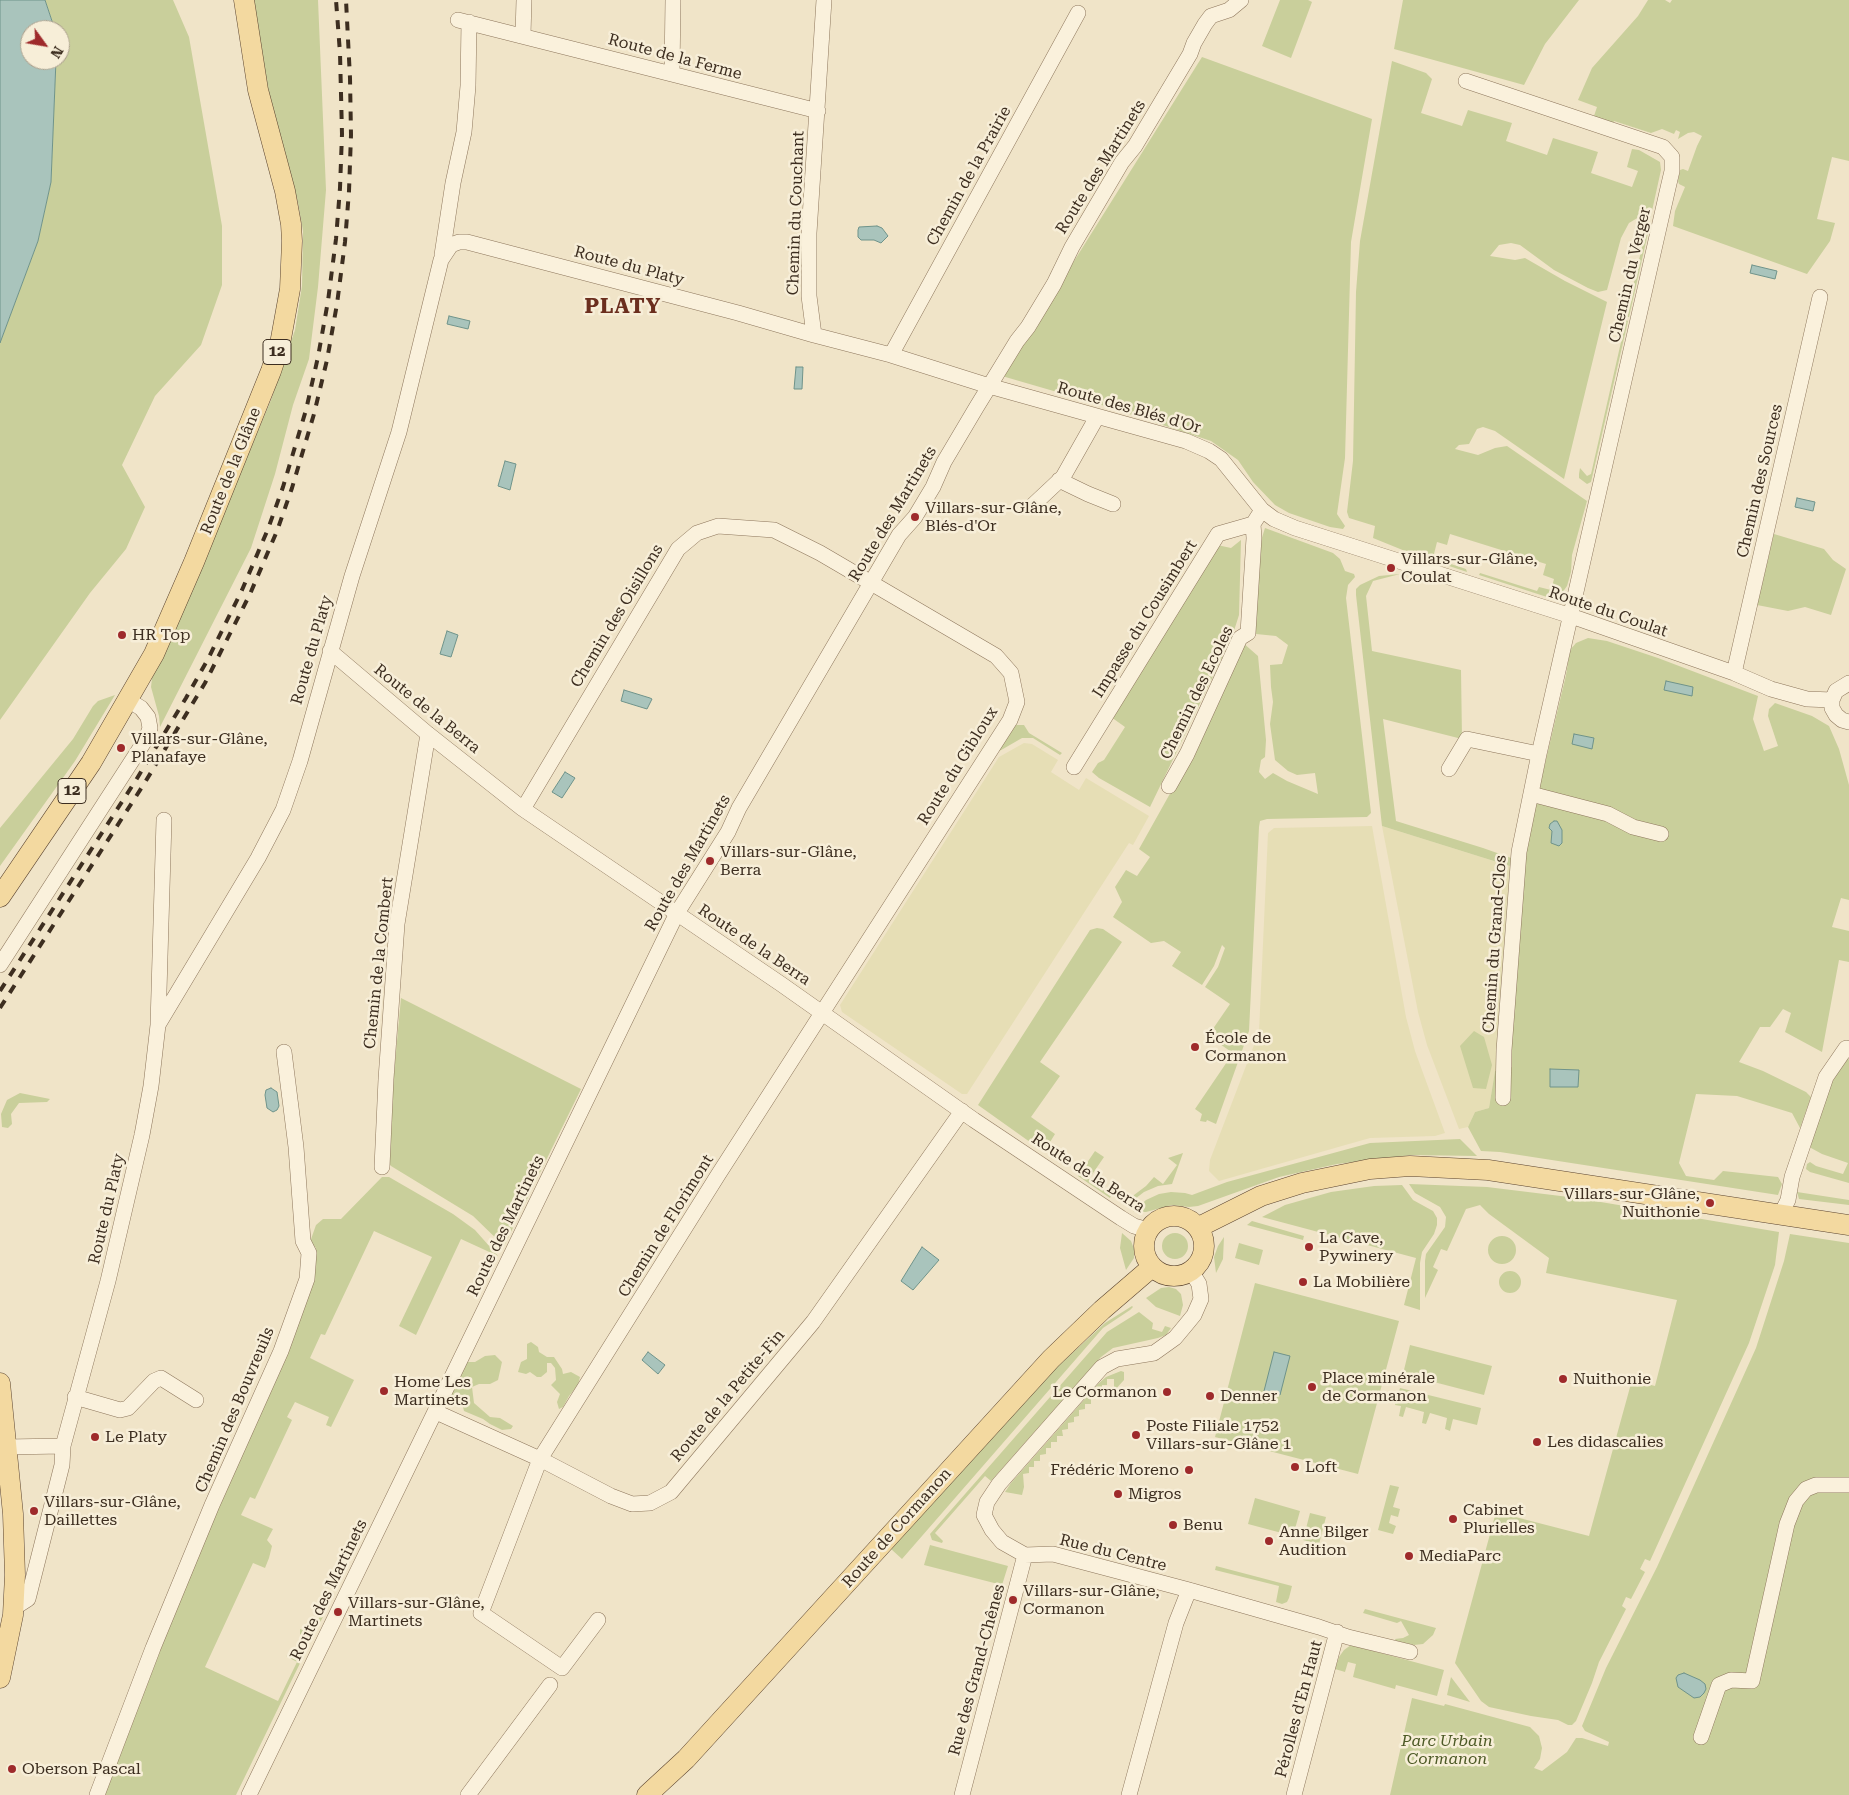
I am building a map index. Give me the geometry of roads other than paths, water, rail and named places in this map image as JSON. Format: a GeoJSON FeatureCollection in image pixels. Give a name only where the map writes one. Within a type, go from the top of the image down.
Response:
{"type":"FeatureCollection","features":[{"type":"Feature","properties":{"kind":"main road","name":"Route de la Glâne"},"geometry":{"type":"LineString","coordinates":[[0,897],[91,763],[154,654],[190,571],[271,371],[286,318],[291,266],[290,224],[281,172],[258,90],[244,0]]}},
{"type":"Feature","properties":{"kind":"main road"},"geometry":{"type":"LineString","coordinates":[[1199,1227],[1261,1196],[1302,1183],[1370,1170],[1410,1166],[1488,1170],[1849,1225]]}},
{"type":"Feature","properties":{"kind":"main road"},"geometry":{"type":"LineString","coordinates":[[1169,1215],[1180,1216],[1191,1220],[1199,1227],[1205,1245],[1204,1254],[1199,1264],[1191,1271],[1169,1276],[1160,1273],[1152,1266],[1146,1256],[1144,1246],[1148,1230],[1159,1219],[1169,1215]]}},
{"type":"Feature","properties":{"kind":"main road","name":"Route de Cormanon"},"geometry":{"type":"LineString","coordinates":[[648,1795],[693,1752],[1051,1359],[1102,1310],[1152,1266]]}},
{"type":"Feature","properties":{"kind":"main road"},"geometry":{"type":"LineString","coordinates":[[0,1383],[13,1514],[9,1612],[0,1678]]}},
{"type":"Feature","properties":{"kind":"street"},"geometry":{"type":"LineString","coordinates":[[523,35],[524,0]]}},
{"type":"Feature","properties":{"kind":"street"},"geometry":{"type":"LineString","coordinates":[[672,74],[673,0]]}},
{"type":"Feature","properties":{"kind":"street","name":"Chemin du Couchant"},"geometry":{"type":"LineString","coordinates":[[814,334],[809,296],[810,233],[824,0]]}},
{"type":"Feature","properties":{"kind":"street","name":"Route des Martinets"},"geometry":{"type":"LineString","coordinates":[[249,1795],[677,913],[728,832],[739,808],[899,535],[915,516],[944,462],[989,386],[1046,299],[1077,239],[1122,162],[1135,146],[1190,54],[1205,24],[1211,16],[1230,10],[1238,1]]}},
{"type":"Feature","properties":{"kind":"street","name":"Chemin de la Prairie"},"geometry":{"type":"LineString","coordinates":[[891,356],[1078,13]]}},
{"type":"Feature","properties":{"kind":"street","name":"Route de la Ferme"},"geometry":{"type":"LineString","coordinates":[[464,21],[818,111]]}},
{"type":"Feature","properties":{"kind":"street","name":"Route du Platy"},"geometry":{"type":"LineString","coordinates":[[158,1025],[258,858],[283,810],[300,762],[352,576],[399,432],[441,260],[453,183],[464,132],[468,86],[464,21]]}},
{"type":"Feature","properties":{"kind":"street","name":"Chemin du Verger"},"geometry":{"type":"LineString","coordinates":[[1466,81],[1663,147],[1672,157],[1672,171],[1571,616]]}},
{"type":"Feature","properties":{"kind":"street","name":"Route du Platy"},"geometry":{"type":"LineString","coordinates":[[441,260],[452,245],[467,242],[814,334]]}},
{"type":"Feature","properties":{"kind":"street","name":"Chemin des Sources"},"geometry":{"type":"LineString","coordinates":[[1734,673],[1820,297]]}},
{"type":"Feature","properties":{"kind":"street"},"geometry":{"type":"LineString","coordinates":[[814,334],[989,386]]}},
{"type":"Feature","properties":{"kind":"street","name":"Route des Blés d'Or"},"geometry":{"type":"LineString","coordinates":[[989,386],[1186,441],[1210,451],[1231,469],[1248,494],[1262,510]]}},
{"type":"Feature","properties":{"kind":"street"},"geometry":{"type":"LineString","coordinates":[[1032,506],[1059,480],[1097,416]]}},
{"type":"Feature","properties":{"kind":"street"},"geometry":{"type":"LineString","coordinates":[[1059,480],[1113,504]]}},
{"type":"Feature","properties":{"kind":"street"},"geometry":{"type":"LineString","coordinates":[[1254,524],[1262,510]]}},
{"type":"Feature","properties":{"kind":"street","name":"Route du Coulat"},"geometry":{"type":"LineString","coordinates":[[1262,510],[1274,519],[1295,528],[1571,616],[1734,673],[1771,689],[1807,699],[1832,700]]}},
{"type":"Feature","properties":{"kind":"street","name":"Impasse du Cousimbert"},"geometry":{"type":"LineString","coordinates":[[1074,767],[1218,534],[1254,524]]}},
{"type":"Feature","properties":{"kind":"street","name":"Chemin des Ecoles"},"geometry":{"type":"LineString","coordinates":[[1169,786],[1187,754],[1240,638],[1248,633],[1254,524]]}},
{"type":"Feature","properties":{"kind":"street","name":"Chemin des Oisillons"},"geometry":{"type":"LineString","coordinates":[[523,808],[678,548],[697,533],[718,526],[774,530],[820,552],[872,583]]}},
{"type":"Feature","properties":{"kind":"street","name":"Route du Gibloux"},"geometry":{"type":"LineString","coordinates":[[823,1013],[1010,720],[1017,702],[1011,673],[996,656],[872,583]]}},
{"type":"Feature","properties":{"kind":"street","name":"Chemin du Grand-Clos"},"geometry":{"type":"LineString","coordinates":[[1503,1098],[1504,1050],[1517,866],[1539,754],[1571,616]]}},
{"type":"Feature","properties":{"kind":"street","name":"Route de la Berra"},"geometry":{"type":"LineString","coordinates":[[330,651],[428,734],[523,808],[823,1013],[962,1111],[1121,1218],[1134,1226],[1148,1230]]}},
{"type":"Feature","properties":{"kind":"street"},"geometry":{"type":"LineString","coordinates":[[1849,683],[1839,688],[1834,693],[1832,700],[1832,708],[1836,715],[1842,720],[1849,722]]}},
{"type":"Feature","properties":{"kind":"street"},"geometry":{"type":"LineString","coordinates":[[0,965],[146,739],[150,728],[148,717],[142,708],[128,700]]}},
{"type":"Feature","properties":{"kind":"street","name":"Chemin de la Combert"},"geometry":{"type":"LineString","coordinates":[[382,1167],[397,924],[428,734]]}},
{"type":"Feature","properties":{"kind":"street"},"geometry":{"type":"LineString","coordinates":[[1449,770],[1467,739],[1539,754]]}},
{"type":"Feature","properties":{"kind":"street"},"geometry":{"type":"LineString","coordinates":[[1531,794],[1608,814],[1632,827],[1661,834]]}},
{"type":"Feature","properties":{"kind":"street","name":"Route du Platy"},"geometry":{"type":"LineString","coordinates":[[9,1612],[28,1599],[62,1465],[63,1446],[108,1281],[142,1134],[151,1086],[158,1025],[164,820]]}},
{"type":"Feature","properties":{"kind":"street","name":"Chemin de Florimont"},"geometry":{"type":"LineString","coordinates":[[598,1620],[562,1668],[481,1613],[540,1459],[718,1175],[823,1013]]}},
{"type":"Feature","properties":{"kind":"street"},"geometry":{"type":"LineString","coordinates":[[1781,1214],[1788,1200],[1792,1177],[1826,1077],[1848,1048]]}},
{"type":"Feature","properties":{"kind":"street","name":"Chemin des Bouvreuils"},"geometry":{"type":"LineString","coordinates":[[97,1795],[153,1648],[212,1505],[281,1350],[307,1278],[309,1253],[302,1241],[296,1148],[284,1052]]}},
{"type":"Feature","properties":{"kind":"street","name":"Route de la Petite-Fin"},"geometry":{"type":"LineString","coordinates":[[436,1412],[540,1459],[610,1496],[632,1504],[650,1504],[671,1492],[813,1322],[962,1111]]}},
{"type":"Feature","properties":{"kind":"street"},"geometry":{"type":"LineString","coordinates":[[1025,1555],[995,1536],[984,1515],[987,1502],[999,1484],[1102,1367],[1117,1359],[1154,1353],[1175,1338],[1194,1315],[1201,1299],[1199,1284],[1191,1271]]}},
{"type":"Feature","properties":{"kind":"street"},"geometry":{"type":"LineString","coordinates":[[76,1397],[120,1410],[128,1408],[154,1380],[161,1378],[196,1400]]}},
{"type":"Feature","properties":{"kind":"street"},"geometry":{"type":"LineString","coordinates":[[6,1447],[63,1446]]}},
{"type":"Feature","properties":{"kind":"street"},"geometry":{"type":"LineString","coordinates":[[1701,1737],[1719,1685],[1731,1680],[1752,1681],[1787,1524],[1796,1502],[1806,1489],[1816,1485],[1849,1485]]}},
{"type":"Feature","properties":{"kind":"street","name":"Rue du Centre"},"geometry":{"type":"LineString","coordinates":[[1025,1555],[1054,1554],[1189,1590],[1337,1632],[1348,1637],[1410,1652]]}},
{"type":"Feature","properties":{"kind":"street","name":"Rue des Grand-Chênes"},"geometry":{"type":"LineString","coordinates":[[962,1795],[1025,1555]]}},
{"type":"Feature","properties":{"kind":"street"},"geometry":{"type":"LineString","coordinates":[[1129,1795],[1176,1623],[1189,1590]]}},
{"type":"Feature","properties":{"kind":"street","name":"Pérolles d'En Haut"},"geometry":{"type":"LineString","coordinates":[[1294,1795],[1337,1632]]}},
{"type":"Feature","properties":{"kind":"street"},"geometry":{"type":"LineString","coordinates":[[468,1795],[550,1685]]}},
{"type":"Feature","properties":{"kind":"water"},"geometry":{"type":"Polygon","coordinates":[[[0,0],[45,0],[52,20],[20,20],[20,70],[56,70],[51,182],[38,241],[0,343],[0,0]]]}},
{"type":"Feature","properties":{"kind":"water"},"geometry":{"type":"Polygon","coordinates":[[[877,226],[882,228],[888,236],[881,243],[874,240],[861,240],[858,237],[859,227],[877,226]]]}},
{"type":"Feature","properties":{"kind":"water"},"geometry":{"type":"Polygon","coordinates":[[[1752,265],[1777,271],[1775,279],[1750,273],[1752,265]]]}},
{"type":"Feature","properties":{"kind":"water"},"geometry":{"type":"Polygon","coordinates":[[[449,316],[470,321],[468,329],[447,324],[449,316]]]}},
{"type":"Feature","properties":{"kind":"water"},"geometry":{"type":"Polygon","coordinates":[[[796,367],[803,367],[802,389],[794,389],[796,367]]]}},
{"type":"Feature","properties":{"kind":"water"},"geometry":{"type":"Polygon","coordinates":[[[505,461],[516,464],[510,490],[498,486],[505,461]]]}},
{"type":"Feature","properties":{"kind":"water"},"geometry":{"type":"Polygon","coordinates":[[[1797,498],[1815,502],[1813,511],[1795,507],[1797,498]]]}},
{"type":"Feature","properties":{"kind":"water"},"geometry":{"type":"Polygon","coordinates":[[[447,631],[458,635],[451,657],[440,654],[447,631]]]}},
{"type":"Feature","properties":{"kind":"water"},"geometry":{"type":"Polygon","coordinates":[[[1666,681],[1693,687],[1692,696],[1664,690],[1666,681]]]}},
{"type":"Feature","properties":{"kind":"water"},"geometry":{"type":"Polygon","coordinates":[[[624,690],[652,699],[647,709],[621,701],[624,690]]]}},
{"type":"Feature","properties":{"kind":"water"},"geometry":{"type":"Polygon","coordinates":[[[1574,734],[1594,738],[1592,749],[1572,744],[1574,734]]]}},
{"type":"Feature","properties":{"kind":"water"},"geometry":{"type":"Polygon","coordinates":[[[565,772],[575,778],[562,798],[552,792],[565,772]]]}},
{"type":"Feature","properties":{"kind":"water"},"geometry":{"type":"Polygon","coordinates":[[[1557,821],[1562,830],[1562,843],[1559,846],[1551,843],[1552,831],[1549,828],[1550,824],[1557,821]]]}},
{"type":"Feature","properties":{"kind":"water"},"geometry":{"type":"Polygon","coordinates":[[[1550,1069],[1579,1070],[1578,1087],[1550,1087],[1550,1069]]]}},
{"type":"Feature","properties":{"kind":"water"},"geometry":{"type":"Polygon","coordinates":[[[271,1088],[277,1092],[279,1106],[273,1112],[267,1108],[265,1095],[266,1090],[271,1088]]]}},
{"type":"Feature","properties":{"kind":"water"},"geometry":{"type":"Polygon","coordinates":[[[922,1247],[939,1260],[913,1290],[901,1281],[922,1247]]]}},
{"type":"Feature","properties":{"kind":"water"},"geometry":{"type":"Polygon","coordinates":[[[648,1352],[665,1365],[658,1374],[642,1360],[648,1352]]]}},
{"type":"Feature","properties":{"kind":"water"},"geometry":{"type":"Polygon","coordinates":[[[1274,1352],[1290,1356],[1280,1395],[1264,1391],[1274,1352]]]}},
{"type":"Feature","properties":{"kind":"water"},"geometry":{"type":"Polygon","coordinates":[[[1684,1673],[1705,1684],[1706,1689],[1700,1697],[1694,1698],[1678,1687],[1676,1678],[1684,1673]]]}},
{"type":"Feature","properties":{"kind":"railway"},"geometry":{"type":"LineString","coordinates":[[0,991],[136,780],[208,659],[242,590],[268,529],[283,487],[306,410],[318,357],[336,239],[342,134],[340,53],[336,0]]}},
{"type":"Feature","properties":{"kind":"railway"},"geometry":{"type":"LineString","coordinates":[[0,1008],[144,784],[205,683],[250,594],[277,531],[292,488],[314,414],[327,360],[345,242],[351,135],[346,0]]}},
{"type":"Feature","properties":{"kind":"place","name":"Villars-sur-Glâne, Blés-d'Or"},"geometry":{"type":"Point","coordinates":[915,517]}},
{"type":"Feature","properties":{"kind":"place","name":"Villars-sur-Glâne, Coulat"},"geometry":{"type":"Point","coordinates":[1391,568]}},
{"type":"Feature","properties":{"kind":"place","name":"HR Top"},"geometry":{"type":"Point","coordinates":[122,635]}},
{"type":"Feature","properties":{"kind":"place","name":"Villars-sur-Glâne, Planafaye"},"geometry":{"type":"Point","coordinates":[121,748]}},
{"type":"Feature","properties":{"kind":"place","name":"Villars-sur-Glâne, Berra"},"geometry":{"type":"Point","coordinates":[710,861]}},
{"type":"Feature","properties":{"kind":"place","name":"École de Cormanon"},"geometry":{"type":"Point","coordinates":[1195,1047]}},
{"type":"Feature","properties":{"kind":"place","name":"Villars-sur-Glâne, Nuithonie"},"geometry":{"type":"Point","coordinates":[1710,1203]}},
{"type":"Feature","properties":{"kind":"place","name":"La Cave, Pywinery"},"geometry":{"type":"Point","coordinates":[1309,1247]}},
{"type":"Feature","properties":{"kind":"place","name":"La Mobilière"},"geometry":{"type":"Point","coordinates":[1303,1282]}},
{"type":"Feature","properties":{"kind":"place","name":"Nuithonie"},"geometry":{"type":"Point","coordinates":[1563,1379]}},
{"type":"Feature","properties":{"kind":"place","name":"Place minérale de Cormanon"},"geometry":{"type":"Point","coordinates":[1312,1387]}},
{"type":"Feature","properties":{"kind":"place","name":"Home Les Martinets"},"geometry":{"type":"Point","coordinates":[384,1391]}},
{"type":"Feature","properties":{"kind":"place","name":"Le Cormanon"},"geometry":{"type":"Point","coordinates":[1167,1392]}},
{"type":"Feature","properties":{"kind":"place","name":"Denner"},"geometry":{"type":"Point","coordinates":[1210,1396]}},
{"type":"Feature","properties":{"kind":"place","name":"Poste Filiale 1752 Villars-sur-Glâne 1"},"geometry":{"type":"Point","coordinates":[1136,1435]}},
{"type":"Feature","properties":{"kind":"place","name":"Le Platy"},"geometry":{"type":"Point","coordinates":[95,1437]}},
{"type":"Feature","properties":{"kind":"place","name":"Les didascalies"},"geometry":{"type":"Point","coordinates":[1537,1442]}},
{"type":"Feature","properties":{"kind":"place","name":"Loft"},"geometry":{"type":"Point","coordinates":[1295,1467]}},
{"type":"Feature","properties":{"kind":"place","name":"Frédéric Moreno"},"geometry":{"type":"Point","coordinates":[1189,1470]}},
{"type":"Feature","properties":{"kind":"place","name":"Migros"},"geometry":{"type":"Point","coordinates":[1118,1494]}},
{"type":"Feature","properties":{"kind":"place","name":"Villars-sur-Glâne, Daillettes"},"geometry":{"type":"Point","coordinates":[34,1511]}},
{"type":"Feature","properties":{"kind":"place","name":"Cabinet Plurielles"},"geometry":{"type":"Point","coordinates":[1453,1519]}},
{"type":"Feature","properties":{"kind":"place","name":"Benu"},"geometry":{"type":"Point","coordinates":[1173,1525]}},
{"type":"Feature","properties":{"kind":"place","name":"Anne Bilger Audition"},"geometry":{"type":"Point","coordinates":[1269,1541]}},
{"type":"Feature","properties":{"kind":"place","name":"MediaParc"},"geometry":{"type":"Point","coordinates":[1409,1556]}},
{"type":"Feature","properties":{"kind":"place","name":"Villars-sur-Glâne, Cormanon"},"geometry":{"type":"Point","coordinates":[1013,1600]}},
{"type":"Feature","properties":{"kind":"place","name":"Villars-sur-Glâne, Martinets"},"geometry":{"type":"Point","coordinates":[338,1612]}},
{"type":"Feature","properties":{"kind":"place","name":"Oberson Pascal"},"geometry":{"type":"Point","coordinates":[12,1769]}},
{"type":"Feature","properties":{"kind":"district","name":"PLATY"},"geometry":{"type":"Point","coordinates":[623,307]}},
{"type":"Feature","properties":{"kind":"park label","name":"Parc Urbain Cormanon"},"geometry":{"type":"Point","coordinates":[1447,1750]}}]}
